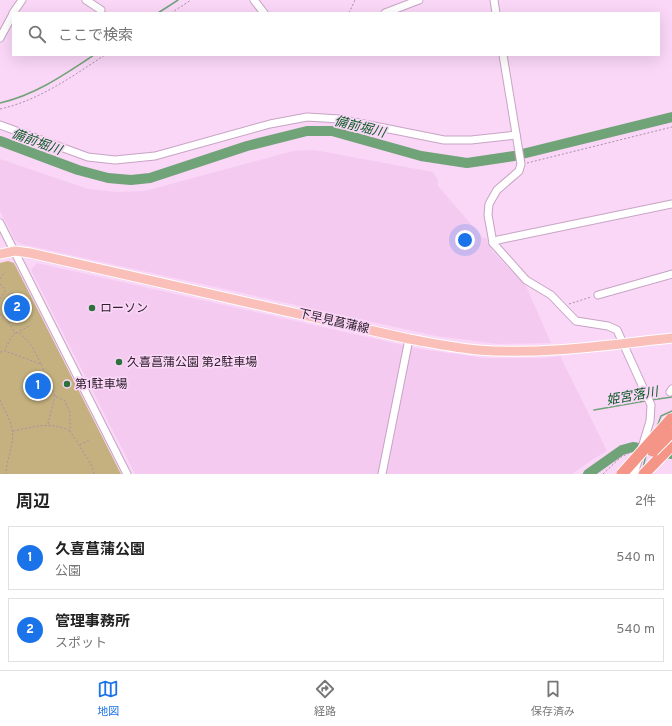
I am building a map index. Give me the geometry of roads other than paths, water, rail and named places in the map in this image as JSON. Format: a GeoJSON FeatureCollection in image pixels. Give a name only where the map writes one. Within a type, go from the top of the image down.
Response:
{"type":"FeatureCollection","features":[{"type":"Feature","properties":{"kind":"highway"},"geometry":{"type":"LineString","coordinates":[[622,474],[672,418]]}},
{"type":"Feature","properties":{"kind":"highway"},"geometry":{"type":"LineString","coordinates":[[630,474],[672,432]]}},
{"type":"Feature","properties":{"kind":"highway"},"geometry":{"type":"LineString","coordinates":[[644,474],[672,445]]}},
{"type":"Feature","properties":{"kind":"highway"},"geometry":{"type":"LineString","coordinates":[[652,474],[672,454]]}},
{"type":"Feature","properties":{"kind":"main road","name":"下早見菖蒲線"},"geometry":{"type":"LineString","coordinates":[[0,254],[15,252],[30,253],[84,264],[409,339],[480,350],[540,351],[672,338]]}},
{"type":"Feature","properties":{"kind":"street"},"geometry":{"type":"LineString","coordinates":[[14,12],[22,0]]}},
{"type":"Feature","properties":{"kind":"street"},"geometry":{"type":"LineString","coordinates":[[86,0],[101,10]]}},
{"type":"Feature","properties":{"kind":"street"},"geometry":{"type":"LineString","coordinates":[[254,0],[263,12]]}},
{"type":"Feature","properties":{"kind":"street"},"geometry":{"type":"LineString","coordinates":[[388,12],[419,0]]}},
{"type":"Feature","properties":{"kind":"street"},"geometry":{"type":"LineString","coordinates":[[494,0],[496,12]]}},
{"type":"Feature","properties":{"kind":"street"},"geometry":{"type":"LineString","coordinates":[[0,35],[12,15]]}},
{"type":"Feature","properties":{"kind":"street"},"geometry":{"type":"LineString","coordinates":[[503,56],[521,164],[519,171],[497,190],[489,204],[488,215],[493,243],[526,280],[551,295],[576,321],[615,328],[624,343],[651,405],[650,421],[634,474]]}},
{"type":"Feature","properties":{"kind":"street"},"geometry":{"type":"LineString","coordinates":[[0,125],[88,157],[115,160],[154,156],[270,124],[307,117],[339,119],[444,140],[516,138]]}},
{"type":"Feature","properties":{"kind":"street"},"geometry":{"type":"LineString","coordinates":[[493,243],[498,240],[672,204]]}},
{"type":"Feature","properties":{"kind":"street"},"geometry":{"type":"LineString","coordinates":[[0,223],[127,474]]}},
{"type":"Feature","properties":{"kind":"street"},"geometry":{"type":"LineString","coordinates":[[598,295],[672,274]]}},
{"type":"Feature","properties":{"kind":"street"},"geometry":{"type":"LineString","coordinates":[[382,474],[409,339]]}},
{"type":"Feature","properties":{"kind":"waterway"},"geometry":{"type":"LineString","coordinates":[[160,12],[178,0]]}},
{"type":"Feature","properties":{"kind":"waterway"},"geometry":{"type":"LineString","coordinates":[[0,103],[25,95],[49,84],[92,56]]}},
{"type":"Feature","properties":{"kind":"waterway","name":"備前堀川"},"geometry":{"type":"LineString","coordinates":[[0,141],[78,170],[108,178],[131,180],[150,178],[247,146],[307,131],[332,131],[421,156],[467,163],[514,156],[672,117]]}},
{"type":"Feature","properties":{"kind":"waterway","name":"姫宮落川"},"geometry":{"type":"LineString","coordinates":[[651,400],[672,397]]}},
{"type":"Feature","properties":{"kind":"waterway","name":"姫宮落川"},"geometry":{"type":"LineString","coordinates":[[594,410],[645,401]]}},
{"type":"Feature","properties":{"kind":"waterway"},"geometry":{"type":"LineString","coordinates":[[657,427],[661,416],[672,411]]}},
{"type":"Feature","properties":{"kind":"waterway"},"geometry":{"type":"LineString","coordinates":[[588,474],[622,450],[633,447],[672,454]]}},
{"type":"Feature","properties":{"kind":"waterway"},"geometry":{"type":"LineString","coordinates":[[643,468],[646,455]]}},
{"type":"Feature","properties":{"kind":"place","name":"管理事務所"},"geometry":{"type":"Point","coordinates":[17,308]}},
{"type":"Feature","properties":{"kind":"place","name":"ローソン"},"geometry":{"type":"Point","coordinates":[92,308]}},
{"type":"Feature","properties":{"kind":"place","name":"久喜菖蒲公園 第2駐車場"},"geometry":{"type":"Point","coordinates":[119,362]}},
{"type":"Feature","properties":{"kind":"place","name":"第1駐車場"},"geometry":{"type":"Point","coordinates":[67,384]}},
{"type":"Feature","properties":{"kind":"place","name":"久喜菖蒲公園"},"geometry":{"type":"Point","coordinates":[38,386]}}]}
